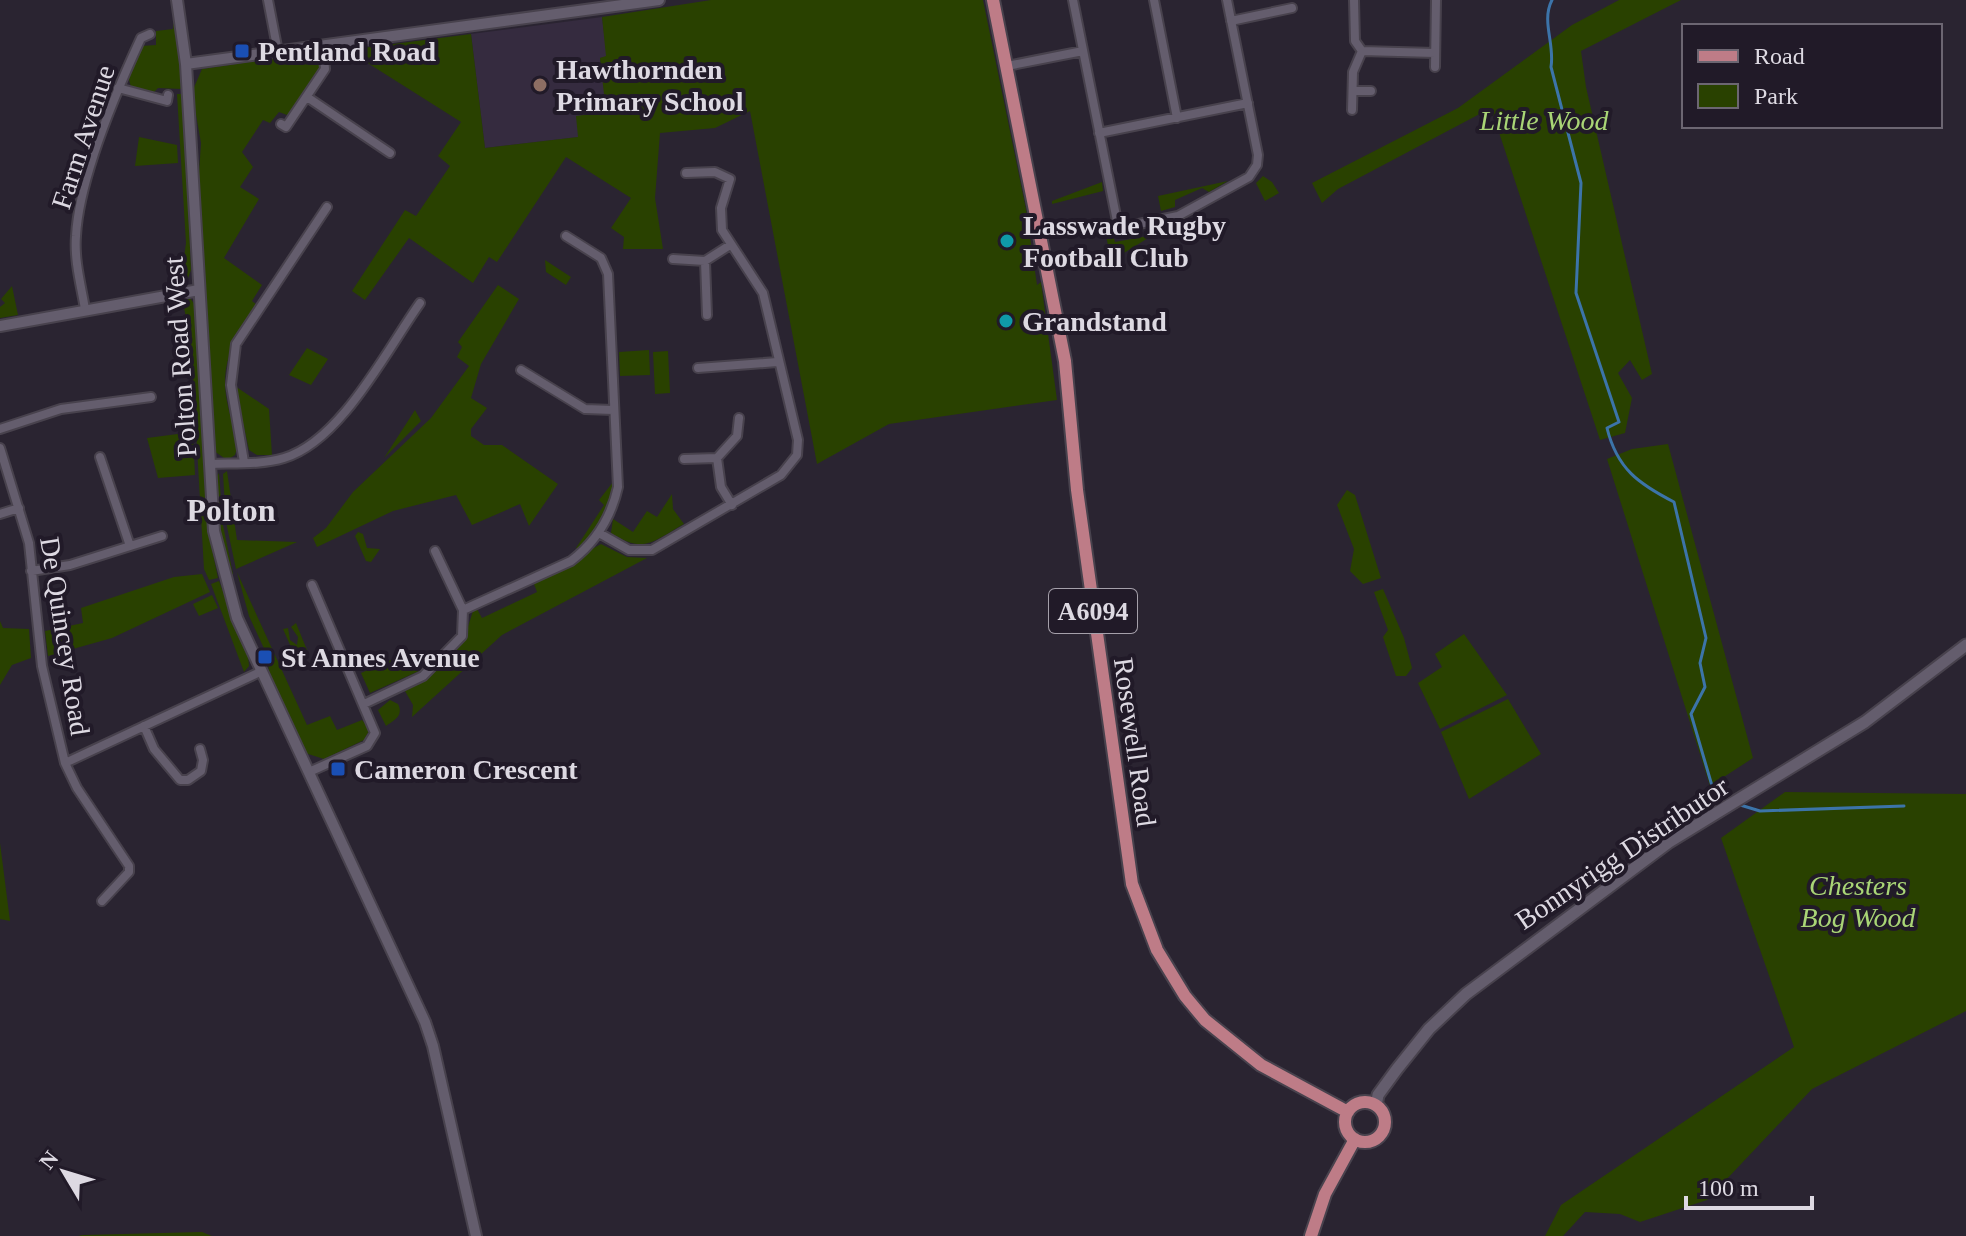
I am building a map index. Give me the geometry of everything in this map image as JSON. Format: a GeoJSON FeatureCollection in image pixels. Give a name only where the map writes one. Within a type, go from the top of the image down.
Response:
{"type":"FeatureCollection","features":[{"type":"Feature","properties":{"kind":"main road","name":"Rosewell Road"},"geometry":{"type":"LineString","coordinates":[[993,0],[1065,361],[1083,537],[1121,825],[1132,884],[1157,950],[1185,996],[1205,1020],[1261,1065],[1348,1112]]}},
{"type":"Feature","properties":{"kind":"main road","name":"Bonnyrigg Distributor"},"geometry":{"type":"LineString","coordinates":[[1376,1106],[1378,1095],[1429,1029],[1466,994],[1669,842],[1865,722],[1966,645]]}},
{"type":"Feature","properties":{"kind":"main road"},"geometry":{"type":"LineString","coordinates":[[1364,1103],[1376,1106],[1384,1116],[1384,1130],[1368,1142],[1355,1139],[1347,1130],[1348,1112],[1364,1103]]}},
{"type":"Feature","properties":{"kind":"main road"},"geometry":{"type":"LineString","coordinates":[[1311,1236],[1325,1194],[1355,1139]]}},
{"type":"Feature","properties":{"kind":"street","name":"Polton Road West"},"geometry":{"type":"LineString","coordinates":[[177,0],[186,64],[214,531],[224,578],[237,618],[429,1034],[476,1236]]}},
{"type":"Feature","properties":{"kind":"street"},"geometry":{"type":"LineString","coordinates":[[268,0],[278,52]]}},
{"type":"Feature","properties":{"kind":"street"},"geometry":{"type":"LineString","coordinates":[[186,64],[612,3],[659,0]]}},
{"type":"Feature","properties":{"kind":"street"},"geometry":{"type":"LineString","coordinates":[[1073,0],[1119,225],[1178,216],[1249,177],[1256,169],[1258,155],[1227,0]]}},
{"type":"Feature","properties":{"kind":"street"},"geometry":{"type":"LineString","coordinates":[[1154,0],[1177,118]]}},
{"type":"Feature","properties":{"kind":"street"},"geometry":{"type":"LineString","coordinates":[[1354,0],[1355,41],[1362,51]]}},
{"type":"Feature","properties":{"kind":"street"},"geometry":{"type":"LineString","coordinates":[[1435,67],[1436,0]]}},
{"type":"Feature","properties":{"kind":"street"},"geometry":{"type":"LineString","coordinates":[[1231,21],[1292,8]]}},
{"type":"Feature","properties":{"kind":"street","name":"Farm Avenue"},"geometry":{"type":"LineString","coordinates":[[85,309],[76,250],[77,222],[118,88],[141,38],[150,34]]}},
{"type":"Feature","properties":{"kind":"street"},"geometry":{"type":"LineString","coordinates":[[281,124],[286,127],[325,69],[323,46]]}},
{"type":"Feature","properties":{"kind":"street"},"geometry":{"type":"LineString","coordinates":[[1007,66],[1083,51]]}},
{"type":"Feature","properties":{"kind":"street"},"geometry":{"type":"LineString","coordinates":[[1362,51],[1435,53]]}},
{"type":"Feature","properties":{"kind":"street"},"geometry":{"type":"LineString","coordinates":[[1352,110],[1353,72],[1362,51]]}},
{"type":"Feature","properties":{"kind":"street"},"geometry":{"type":"LineString","coordinates":[[118,88],[167,101],[168,95]]}},
{"type":"Feature","properties":{"kind":"street"},"geometry":{"type":"LineString","coordinates":[[1353,91],[1371,91]]}},
{"type":"Feature","properties":{"kind":"street"},"geometry":{"type":"LineString","coordinates":[[307,97],[390,153]]}},
{"type":"Feature","properties":{"kind":"street"},"geometry":{"type":"LineString","coordinates":[[1099,133],[1248,103]]}},
{"type":"Feature","properties":{"kind":"street"},"geometry":{"type":"LineString","coordinates":[[599,533],[629,550],[644,552],[781,475],[797,455],[798,440],[763,293],[722,230],[721,208],[730,179],[715,172],[686,173]]}},
{"type":"Feature","properties":{"kind":"street"},"geometry":{"type":"LineString","coordinates":[[244,462],[231,385],[236,344],[327,207]]}},
{"type":"Feature","properties":{"kind":"street"},"geometry":{"type":"LineString","coordinates":[[463,610],[571,561],[586,550],[612,511],[618,487],[608,274],[601,258],[566,236]]}},
{"type":"Feature","properties":{"kind":"street"},"geometry":{"type":"LineString","coordinates":[[673,259],[705,261],[730,245]]}},
{"type":"Feature","properties":{"kind":"street"},"geometry":{"type":"LineString","coordinates":[[705,261],[707,315]]}},
{"type":"Feature","properties":{"kind":"street"},"geometry":{"type":"LineString","coordinates":[[0,326],[199,290]]}},
{"type":"Feature","properties":{"kind":"street"},"geometry":{"type":"LineString","coordinates":[[210,464],[286,457],[330,431],[347,412],[420,303]]}},
{"type":"Feature","properties":{"kind":"street"},"geometry":{"type":"LineString","coordinates":[[729,356],[729,367]]}},
{"type":"Feature","properties":{"kind":"street"},"geometry":{"type":"LineString","coordinates":[[698,368],[777,362]]}},
{"type":"Feature","properties":{"kind":"street"},"geometry":{"type":"LineString","coordinates":[[521,370],[585,409],[613,410]]}},
{"type":"Feature","properties":{"kind":"street"},"geometry":{"type":"LineString","coordinates":[[0,429],[61,409],[151,397]]}},
{"type":"Feature","properties":{"kind":"street"},"geometry":{"type":"LineString","coordinates":[[684,459],[717,458],[737,436],[739,418]]}},
{"type":"Feature","properties":{"kind":"street","name":"De Quincey Road"},"geometry":{"type":"LineString","coordinates":[[0,448],[19,508],[31,571],[42,666],[65,763],[77,788],[129,866],[129,872],[102,901]]}},
{"type":"Feature","properties":{"kind":"street"},"geometry":{"type":"LineString","coordinates":[[100,457],[130,546]]}},
{"type":"Feature","properties":{"kind":"street"},"geometry":{"type":"LineString","coordinates":[[717,458],[721,487],[732,505]]}},
{"type":"Feature","properties":{"kind":"street"},"geometry":{"type":"LineString","coordinates":[[0,514],[19,508]]}},
{"type":"Feature","properties":{"kind":"street"},"geometry":{"type":"LineString","coordinates":[[31,571],[70,565],[162,536]]}},
{"type":"Feature","properties":{"kind":"street"},"geometry":{"type":"LineString","coordinates":[[364,704],[423,676],[462,636],[463,610],[435,551]]}},
{"type":"Feature","properties":{"kind":"street"},"geometry":{"type":"LineString","coordinates":[[309,772],[371,742],[375,733],[312,585]]}},
{"type":"Feature","properties":{"kind":"street"},"geometry":{"type":"LineString","coordinates":[[65,763],[262,671]]}},
{"type":"Feature","properties":{"kind":"street"},"geometry":{"type":"LineString","coordinates":[[144,726],[154,749],[180,780],[188,780],[201,771],[203,760],[200,749]]}},
{"type":"Feature","properties":{"kind":"shaded area","name":"Hawthornden Primary School"},"geometry":{"type":"Polygon","coordinates":[[[602,17],[607,57],[600,58],[607,112],[579,137],[485,148],[471,34],[602,17]]]}},
{"type":"Feature","properties":{"kind":"green space"},"geometry":{"type":"Polygon","coordinates":[[[711,0],[983,0],[1026,209],[1037,285],[1041,282],[1057,400],[889,424],[817,464],[750,111],[715,128],[660,133],[655,198],[663,249],[623,249],[624,237],[611,228],[631,198],[566,157],[497,262],[489,257],[473,283],[409,238],[365,300],[352,291],[405,210],[416,216],[450,166],[438,156],[461,122],[347,50],[471,34],[485,148],[578,137],[576,116],[606,112],[600,58],[606,56],[602,17],[711,0]]]}},
{"type":"Feature","properties":{"kind":"green space","name":"Little Wood"},"geometry":{"type":"Polygon","coordinates":[[[1619,0],[1681,0],[1581,51],[1586,87],[1652,374],[1642,380],[1630,360],[1618,373],[1632,398],[1625,433],[1600,440],[1491,108],[1338,189],[1322,203],[1312,183],[1458,108],[1572,25],[1619,0]]]}},
{"type":"Feature","properties":{"kind":"green space"},"geometry":{"type":"Polygon","coordinates":[[[174,17],[182,89],[158,88],[153,93],[131,87],[128,76],[141,46],[156,45],[156,31],[173,29],[174,17]]]}},
{"type":"Feature","properties":{"kind":"green space"},"geometry":{"type":"Polygon","coordinates":[[[312,53],[319,58],[320,70],[293,110],[287,115],[279,112],[270,123],[263,120],[242,152],[253,167],[240,187],[259,199],[224,258],[262,285],[252,301],[257,305],[236,340],[227,364],[225,391],[237,443],[235,455],[227,460],[214,451],[198,188],[201,143],[192,92],[202,69],[312,53]]]}},
{"type":"Feature","properties":{"kind":"green space"},"geometry":{"type":"Polygon","coordinates":[[[177,94],[183,94],[191,270],[186,284],[180,286],[186,243],[177,94]]]}},
{"type":"Feature","properties":{"kind":"green space"},"geometry":{"type":"Polygon","coordinates":[[[139,137],[177,145],[178,163],[135,166],[139,137]]]}},
{"type":"Feature","properties":{"kind":"green space"},"geometry":{"type":"Polygon","coordinates":[[[1263,176],[1272,182],[1279,193],[1265,201],[1256,183],[1263,176]]]}},
{"type":"Feature","properties":{"kind":"green space"},"geometry":{"type":"Polygon","coordinates":[[[1228,181],[1209,192],[1202,188],[1175,200],[1175,207],[1161,211],[1158,196],[1228,181]]]}},
{"type":"Feature","properties":{"kind":"green space"},"geometry":{"type":"Polygon","coordinates":[[[1102,182],[1103,191],[1052,204],[1052,201],[1102,182]]]}},
{"type":"Feature","properties":{"kind":"green space"},"geometry":{"type":"Polygon","coordinates":[[[1111,229],[1115,242],[1153,235],[1111,261],[1105,230],[1111,229]]]}},
{"type":"Feature","properties":{"kind":"green space"},"geometry":{"type":"Polygon","coordinates":[[[545,260],[571,277],[566,285],[546,272],[545,260]]]}},
{"type":"Feature","properties":{"kind":"green space"},"geometry":{"type":"Polygon","coordinates":[[[498,285],[519,299],[481,364],[471,398],[487,408],[471,429],[471,436],[484,445],[502,445],[558,484],[529,526],[520,504],[472,525],[456,495],[393,511],[317,547],[313,538],[326,528],[353,492],[431,418],[469,366],[457,357],[462,347],[458,342],[498,285]]]}},
{"type":"Feature","properties":{"kind":"green space"},"geometry":{"type":"Polygon","coordinates":[[[12,286],[18,315],[0,318],[0,307],[5,303],[1,299],[12,286]]]}},
{"type":"Feature","properties":{"kind":"green space"},"geometry":{"type":"Polygon","coordinates":[[[182,297],[190,298],[195,305],[209,535],[218,578],[209,580],[204,569],[191,344],[182,297]]]}},
{"type":"Feature","properties":{"kind":"green space"},"geometry":{"type":"Polygon","coordinates":[[[307,348],[328,359],[311,385],[289,375],[307,348]]]}},
{"type":"Feature","properties":{"kind":"green space"},"geometry":{"type":"Polygon","coordinates":[[[649,350],[650,375],[620,376],[619,352],[649,350]]]}},
{"type":"Feature","properties":{"kind":"green space"},"geometry":{"type":"Polygon","coordinates":[[[668,351],[670,393],[655,394],[653,352],[668,351]]]}},
{"type":"Feature","properties":{"kind":"green space"},"geometry":{"type":"Polygon","coordinates":[[[235,386],[269,409],[272,455],[257,455],[249,450],[235,386]]]}},
{"type":"Feature","properties":{"kind":"green space"},"geometry":{"type":"Polygon","coordinates":[[[415,410],[421,421],[384,458],[415,410]]]}},
{"type":"Feature","properties":{"kind":"green space"},"geometry":{"type":"Polygon","coordinates":[[[193,432],[195,475],[158,478],[147,438],[193,432]]]}},
{"type":"Feature","properties":{"kind":"green space"},"geometry":{"type":"Polygon","coordinates":[[[1668,444],[1753,758],[1710,786],[1607,459],[1632,449],[1668,444]]]}},
{"type":"Feature","properties":{"kind":"green space"},"geometry":{"type":"Polygon","coordinates":[[[227,471],[237,540],[297,542],[236,569],[226,522],[223,474],[227,471]]]}},
{"type":"Feature","properties":{"kind":"green space"},"geometry":{"type":"Polygon","coordinates":[[[219,473],[223,525],[233,574],[228,575],[220,541],[216,478],[219,473]]]}},
{"type":"Feature","properties":{"kind":"green space"},"geometry":{"type":"Polygon","coordinates":[[[613,482],[611,501],[603,519],[579,550],[576,548],[604,505],[599,500],[613,482]]]}},
{"type":"Feature","properties":{"kind":"green space"},"geometry":{"type":"Polygon","coordinates":[[[1347,490],[1355,495],[1381,578],[1363,584],[1350,571],[1354,549],[1337,505],[1347,490]]]}},
{"type":"Feature","properties":{"kind":"green space"},"geometry":{"type":"Polygon","coordinates":[[[672,494],[673,509],[684,524],[656,540],[640,544],[611,533],[613,519],[633,532],[647,511],[657,517],[672,494]]]}},
{"type":"Feature","properties":{"kind":"green space"},"geometry":{"type":"Polygon","coordinates":[[[358,532],[363,534],[367,548],[380,549],[371,562],[366,561],[355,536],[358,532]]]}},
{"type":"Feature","properties":{"kind":"green space"},"geometry":{"type":"Polygon","coordinates":[[[601,544],[627,557],[647,558],[502,635],[412,717],[413,705],[405,691],[432,674],[463,642],[473,611],[477,609],[482,618],[537,592],[534,584],[538,579],[601,544]]]}},
{"type":"Feature","properties":{"kind":"green space"},"geometry":{"type":"Polygon","coordinates":[[[237,572],[307,725],[330,716],[337,730],[362,720],[370,729],[364,740],[324,759],[305,753],[270,679],[267,655],[249,616],[237,572]]]}},
{"type":"Feature","properties":{"kind":"green space"},"geometry":{"type":"Polygon","coordinates":[[[202,574],[210,592],[112,638],[48,656],[45,631],[83,623],[81,608],[174,577],[202,574]]]}},
{"type":"Feature","properties":{"kind":"green space"},"geometry":{"type":"Polygon","coordinates":[[[219,581],[248,656],[249,666],[244,672],[211,584],[219,581]]]}},
{"type":"Feature","properties":{"kind":"green space"},"geometry":{"type":"Polygon","coordinates":[[[1383,589],[1404,638],[1412,668],[1406,676],[1396,676],[1383,637],[1388,630],[1374,592],[1383,589]]]}},
{"type":"Feature","properties":{"kind":"green space"},"geometry":{"type":"Polygon","coordinates":[[[212,595],[218,608],[199,616],[193,604],[212,595]]]}},
{"type":"Feature","properties":{"kind":"green space"},"geometry":{"type":"Polygon","coordinates":[[[0,621],[3,628],[29,629],[31,658],[12,665],[0,685],[0,621]]]}},
{"type":"Feature","properties":{"kind":"green space"},"geometry":{"type":"Polygon","coordinates":[[[296,623],[307,650],[295,656],[283,629],[288,628],[290,640],[297,645],[298,637],[291,627],[296,623]]]}},
{"type":"Feature","properties":{"kind":"green space"},"geometry":{"type":"Polygon","coordinates":[[[1464,634],[1507,695],[1440,729],[1418,683],[1442,667],[1435,654],[1464,634]]]}},
{"type":"Feature","properties":{"kind":"green space"},"geometry":{"type":"Polygon","coordinates":[[[410,652],[419,671],[370,693],[361,673],[410,652]]]}},
{"type":"Feature","properties":{"kind":"green space"},"geometry":{"type":"Polygon","coordinates":[[[1508,699],[1541,754],[1469,799],[1441,732],[1508,699]]]}},
{"type":"Feature","properties":{"kind":"green space"},"geometry":{"type":"Polygon","coordinates":[[[390,700],[398,704],[400,712],[386,726],[378,710],[390,700]]]}},
{"type":"Feature","properties":{"kind":"green space","name":"Chesters Bog Wood"},"geometry":{"type":"Polygon","coordinates":[[[1785,792],[1966,794],[1966,1011],[1812,1089],[1707,1200],[1640,1222],[1620,1214],[1585,1212],[1563,1236],[1545,1236],[1561,1205],[1794,1047],[1721,838],[1785,792]]]}},
{"type":"Feature","properties":{"kind":"green space"},"geometry":{"type":"Polygon","coordinates":[[[0,843],[10,921],[0,919],[0,843]]]}},
{"type":"Feature","properties":{"kind":"green space"},"geometry":{"type":"Polygon","coordinates":[[[202,1232],[212,1236],[78,1236],[82,1235],[202,1232]]]}},
{"type":"Feature","properties":{"kind":"waterway"},"geometry":{"type":"LineString","coordinates":[[1552,0],[1548,16],[1551,67],[1581,183],[1576,293],[1619,422],[1607,428],[1611,442],[1631,474],[1674,502],[1706,638],[1700,663],[1705,687],[1691,714],[1715,796],[1730,801]]}},
{"type":"Feature","properties":{"kind":"waterway"},"geometry":{"type":"LineString","coordinates":[[1737,804],[1760,811],[1904,806]]}},
{"type":"Feature","properties":{"kind":"place","name":"Pentland Road"},"geometry":{"type":"Point","coordinates":[242,51]}},
{"type":"Feature","properties":{"kind":"place","name":"Hawthornden Primary School"},"geometry":{"type":"Point","coordinates":[540,85]}},
{"type":"Feature","properties":{"kind":"place","name":"Lasswade Rugby Football Club"},"geometry":{"type":"Point","coordinates":[1007,241]}},
{"type":"Feature","properties":{"kind":"place","name":"Grandstand"},"geometry":{"type":"Point","coordinates":[1006,321]}},
{"type":"Feature","properties":{"kind":"place","name":"St Annes Avenue"},"geometry":{"type":"Point","coordinates":[265,657]}},
{"type":"Feature","properties":{"kind":"place","name":"Cameron Crescent"},"geometry":{"type":"Point","coordinates":[338,769]}},
{"type":"Feature","properties":{"kind":"district","name":"Polton"},"geometry":{"type":"Point","coordinates":[231,510]}}]}
